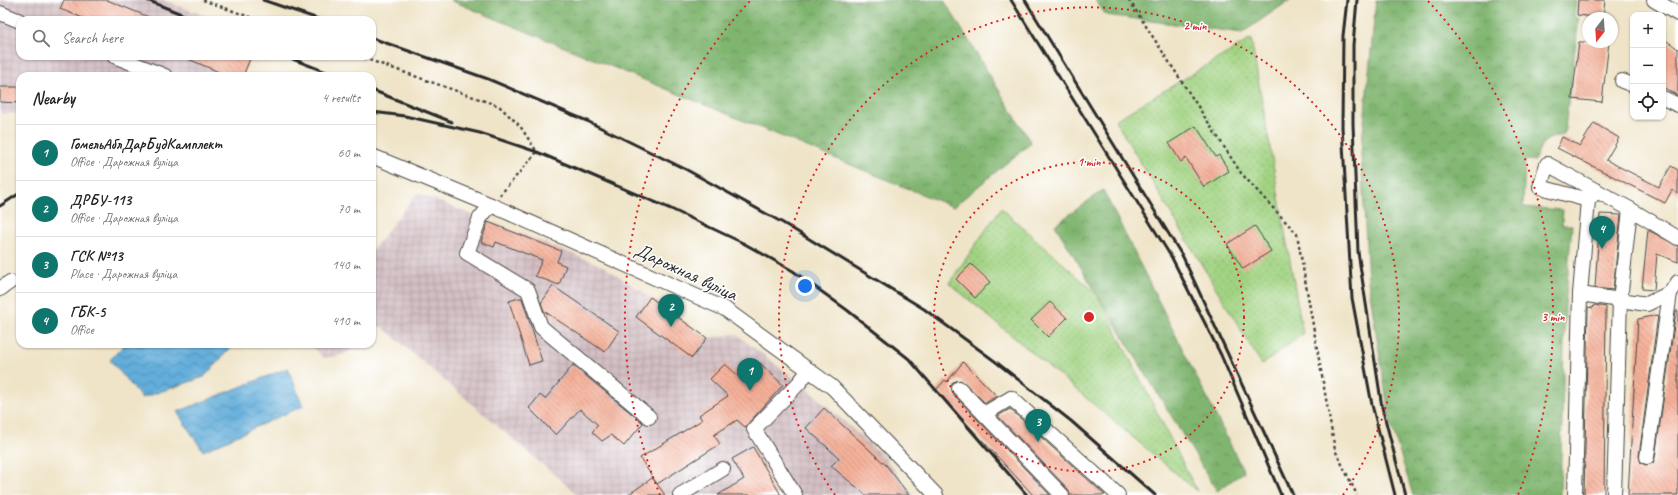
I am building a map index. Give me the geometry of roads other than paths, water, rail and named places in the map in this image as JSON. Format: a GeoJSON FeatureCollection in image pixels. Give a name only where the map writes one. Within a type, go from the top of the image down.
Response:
{"type":"FeatureCollection","features":[{"type":"Feature","properties":{"kind":"street"},"geometry":{"type":"LineString","coordinates":[[1654,0],[1678,14]]}},
{"type":"Feature","properties":{"kind":"street"},"geometry":{"type":"LineString","coordinates":[[0,13],[16,19]]}},
{"type":"Feature","properties":{"kind":"street"},"geometry":{"type":"LineString","coordinates":[[124,60],[155,72]]}},
{"type":"Feature","properties":{"kind":"street"},"geometry":{"type":"LineString","coordinates":[[1666,99],[1678,105]]}},
{"type":"Feature","properties":{"kind":"street","name":"Дарожная вуліца"},"geometry":{"type":"LineString","coordinates":[[376,158],[491,205],[726,309],[832,387],[936,495]]}},
{"type":"Feature","properties":{"kind":"street"},"geometry":{"type":"LineString","coordinates":[[1575,495],[1580,294],[1592,195],[1630,209],[1678,238]]}},
{"type":"Feature","properties":{"kind":"street"},"geometry":{"type":"LineString","coordinates":[[491,205],[480,218],[467,254],[528,290],[541,327],[649,417]]}},
{"type":"Feature","properties":{"kind":"street"},"geometry":{"type":"LineString","coordinates":[[1614,495],[1620,300],[1630,209]]}},
{"type":"Feature","properties":{"kind":"street"},"geometry":{"type":"LineString","coordinates":[[1580,294],[1647,304],[1674,287]]}},
{"type":"Feature","properties":{"kind":"street"},"geometry":{"type":"LineString","coordinates":[[1647,457],[1674,287]]}},
{"type":"Feature","properties":{"kind":"street"},"geometry":{"type":"LineString","coordinates":[[795,495],[754,429],[809,370]]}},
{"type":"Feature","properties":{"kind":"street"},"geometry":{"type":"LineString","coordinates":[[959,388],[1062,495]]}},
{"type":"Feature","properties":{"kind":"street"},"geometry":{"type":"LineString","coordinates":[[984,414],[1011,398],[1118,495]]}},
{"type":"Feature","properties":{"kind":"street"},"geometry":{"type":"LineString","coordinates":[[680,495],[723,469]]}},
{"type":"Feature","properties":{"kind":"water"},"geometry":{"type":"Polygon","coordinates":[[[121,348],[230,348],[204,377],[142,398],[110,360],[121,348]]]}},
{"type":"Feature","properties":{"kind":"water"},"geometry":{"type":"Polygon","coordinates":[[[288,368],[303,406],[203,451],[177,412],[288,368]]]}},
{"type":"Feature","properties":{"kind":"railway"},"geometry":{"type":"LineString","coordinates":[[147,0],[186,16]]}},
{"type":"Feature","properties":{"kind":"railway"},"geometry":{"type":"LineString","coordinates":[[263,0],[309,16]]}},
{"type":"Feature","properties":{"kind":"railway"},"geometry":{"type":"LineString","coordinates":[[1011,0],[1172,258],[1221,355],[1281,495]]}},
{"type":"Feature","properties":{"kind":"railway"},"geometry":{"type":"LineString","coordinates":[[1025,0],[1183,257],[1293,495]]}},
{"type":"Feature","properties":{"kind":"railway"},"geometry":{"type":"LineString","coordinates":[[1347,0],[1343,36],[1342,127],[1352,298],[1372,405],[1395,495]]}},
{"type":"Feature","properties":{"kind":"railway"},"geometry":{"type":"LineString","coordinates":[[1357,0],[1353,45],[1353,124],[1358,252],[1382,407],[1405,495]]}},
{"type":"Feature","properties":{"kind":"railway"},"geometry":{"type":"LineString","coordinates":[[376,39],[488,79],[587,121],[687,170],[783,223],[924,309],[996,362],[1071,421],[1155,495]]}},
{"type":"Feature","properties":{"kind":"railway"},"geometry":{"type":"LineString","coordinates":[[295,60],[326,72]]}},
{"type":"Feature","properties":{"kind":"railway"},"geometry":{"type":"LineString","coordinates":[[376,92],[452,122]]}},
{"type":"Feature","properties":{"kind":"railway"},"geometry":{"type":"LineString","coordinates":[[376,112],[405,116],[480,133],[537,152],[671,209],[743,243],[793,271],[847,310],[909,359],[1027,495]]}},
{"type":"Feature","properties":{"kind":"railway"},"geometry":{"type":"LineString","coordinates":[[0,206],[16,196]]}},
{"type":"Feature","properties":{"kind":"place","name":"ГБК-5"},"geometry":{"type":"Point","coordinates":[1602,249]}},
{"type":"Feature","properties":{"kind":"place","name":"ДРБУ-113"},"geometry":{"type":"Point","coordinates":[671,327]}},
{"type":"Feature","properties":{"kind":"place","name":"ГомельАблДарБудКамплект"},"geometry":{"type":"Point","coordinates":[750,391]}},
{"type":"Feature","properties":{"kind":"place","name":"ГСК №13"},"geometry":{"type":"Point","coordinates":[1038,442]}}]}
